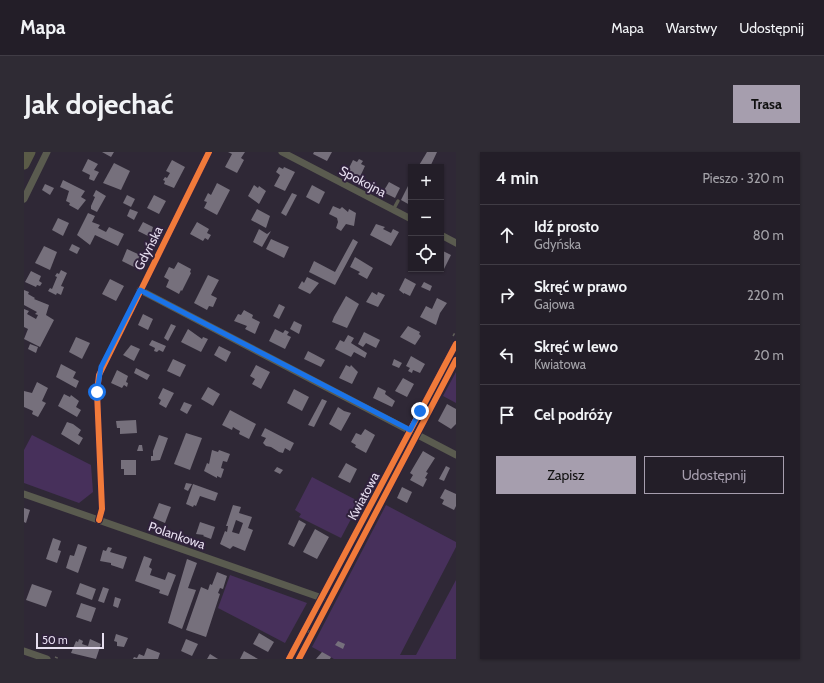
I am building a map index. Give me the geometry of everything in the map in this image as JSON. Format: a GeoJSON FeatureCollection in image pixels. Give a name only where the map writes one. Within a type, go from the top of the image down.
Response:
{"type":"FeatureCollection","features":[{"type":"Feature","properties":{"kind":"main road"},"geometry":{"type":"LineString","coordinates":[[24,164],[30,152]]}},
{"type":"Feature","properties":{"kind":"street"},"geometry":{"type":"LineString","coordinates":[[24,199],[47,152]]}},
{"type":"Feature","properties":{"kind":"street","name":"Gdyńska"},"geometry":{"type":"LineString","coordinates":[[99,520],[102,509],[102,490],[97,392],[99,375],[209,152]]}},
{"type":"Feature","properties":{"kind":"street","name":"Spokojna"},"geometry":{"type":"LineString","coordinates":[[282,152],[408,218]]}},
{"type":"Feature","properties":{"kind":"street"},"geometry":{"type":"LineString","coordinates":[[443,236],[456,243]]}},
{"type":"Feature","properties":{"kind":"street"},"geometry":{"type":"LineString","coordinates":[[140,290],[456,454]]}},
{"type":"Feature","properties":{"kind":"street","name":"Kwiatowa"},"geometry":{"type":"LineString","coordinates":[[289,659],[456,344]]}},
{"type":"Feature","properties":{"kind":"street","name":"Polankowa"},"geometry":{"type":"LineString","coordinates":[[24,494],[322,598]]}},
{"type":"Feature","properties":{"kind":"street"},"geometry":{"type":"LineString","coordinates":[[24,651],[47,659]]}},
{"type":"Feature","properties":{"kind":"lane"},"geometry":{"type":"LineString","coordinates":[[393,210],[398,201]]}},
{"type":"Feature","properties":{"kind":"lane"},"geometry":{"type":"LineString","coordinates":[[305,630],[312,633]]}},
{"type":"Feature","properties":{"kind":"shaded area"},"geometry":{"type":"Polygon","coordinates":[[[456,372],[456,403],[443,396],[456,372]]]}},
{"type":"Feature","properties":{"kind":"shaded area"},"geometry":{"type":"Polygon","coordinates":[[[32,435],[91,465],[93,492],[79,503],[24,483],[24,450],[32,435]]]}},
{"type":"Feature","properties":{"kind":"shaded area"},"geometry":{"type":"Polygon","coordinates":[[[312,477],[360,502],[341,538],[299,517],[301,514],[295,510],[312,477]]]}},
{"type":"Feature","properties":{"kind":"shaded area"},"geometry":{"type":"Polygon","coordinates":[[[386,505],[456,542],[456,547],[400,655],[416,655],[456,580],[456,659],[334,659],[312,647],[386,505]]]}},
{"type":"Feature","properties":{"kind":"shaded area"},"geometry":{"type":"Polygon","coordinates":[[[230,575],[307,603],[285,643],[218,608],[230,575]]]}},
{"type":"Feature","properties":{"kind":"building"},"geometry":{"type":"Polygon","coordinates":[[[102,152],[114,152],[111,157],[102,152]]]}},
{"type":"Feature","properties":{"kind":"building"},"geometry":{"type":"Polygon","coordinates":[[[228,152],[245,152],[241,158],[244,160],[237,173],[225,167],[232,154],[228,152]]]}},
{"type":"Feature","properties":{"kind":"building"},"geometry":{"type":"Polygon","coordinates":[[[314,152],[332,152],[327,161],[313,154],[314,152]]]}},
{"type":"Feature","properties":{"kind":"building"},"geometry":{"type":"Polygon","coordinates":[[[427,152],[437,152],[431,164],[420,164],[427,152]]]}},
{"type":"Feature","properties":{"kind":"building"},"geometry":{"type":"Polygon","coordinates":[[[88,159],[98,164],[94,170],[99,172],[94,181],[89,179],[90,175],[82,171],[88,159]]]}},
{"type":"Feature","properties":{"kind":"building"},"geometry":{"type":"Polygon","coordinates":[[[359,159],[363,161],[361,164],[365,166],[359,179],[347,172],[353,160],[357,162],[359,159]]]}},
{"type":"Feature","properties":{"kind":"building"},"geometry":{"type":"Polygon","coordinates":[[[172,160],[185,167],[174,188],[164,184],[165,181],[163,180],[165,177],[167,178],[170,173],[166,171],[172,160]]]}},
{"type":"Feature","properties":{"kind":"building"},"geometry":{"type":"Polygon","coordinates":[[[114,163],[130,171],[121,190],[103,183],[114,163]]]}},
{"type":"Feature","properties":{"kind":"building"},"geometry":{"type":"Polygon","coordinates":[[[279,167],[283,169],[284,167],[295,172],[285,191],[274,186],[280,175],[276,172],[279,167]]]}},
{"type":"Feature","properties":{"kind":"building"},"geometry":{"type":"Polygon","coordinates":[[[63,180],[85,191],[81,197],[86,200],[78,210],[69,205],[70,203],[66,201],[69,191],[60,187],[63,180]]]}},
{"type":"Feature","properties":{"kind":"building"},"geometry":{"type":"Polygon","coordinates":[[[389,182],[400,188],[395,198],[383,192],[389,182]]]}},
{"type":"Feature","properties":{"kind":"building"},"geometry":{"type":"Polygon","coordinates":[[[217,183],[230,190],[217,215],[204,208],[207,202],[204,201],[208,193],[211,195],[217,183]]]}},
{"type":"Feature","properties":{"kind":"building"},"geometry":{"type":"Polygon","coordinates":[[[45,184],[54,188],[50,195],[42,190],[45,184]]]}},
{"type":"Feature","properties":{"kind":"building"},"geometry":{"type":"Polygon","coordinates":[[[254,185],[258,188],[259,186],[266,191],[259,204],[248,196],[254,185]]]}},
{"type":"Feature","properties":{"kind":"building"},"geometry":{"type":"Polygon","coordinates":[[[312,185],[325,192],[319,204],[306,197],[312,185]]]}},
{"type":"Feature","properties":{"kind":"building"},"geometry":{"type":"Polygon","coordinates":[[[408,186],[408,204],[401,200],[408,186]]]}},
{"type":"Feature","properties":{"kind":"building"},"geometry":{"type":"Polygon","coordinates":[[[96,190],[106,196],[97,212],[91,209],[95,197],[93,196],[96,190]]]}},
{"type":"Feature","properties":{"kind":"building"},"geometry":{"type":"Polygon","coordinates":[[[292,193],[297,195],[286,216],[281,213],[292,193]]]}},
{"type":"Feature","properties":{"kind":"building"},"geometry":{"type":"Polygon","coordinates":[[[127,195],[135,199],[131,207],[123,203],[127,195]]]}},
{"type":"Feature","properties":{"kind":"building"},"geometry":{"type":"Polygon","coordinates":[[[154,195],[166,201],[159,214],[147,208],[154,195]]]}},
{"type":"Feature","properties":{"kind":"building"},"geometry":{"type":"Polygon","coordinates":[[[333,206],[340,209],[342,207],[348,212],[349,209],[356,213],[354,226],[346,224],[341,231],[336,228],[338,222],[337,218],[329,214],[333,206]]]}},
{"type":"Feature","properties":{"kind":"building"},"geometry":{"type":"Polygon","coordinates":[[[130,209],[138,212],[134,220],[127,216],[130,209]]]}},
{"type":"Feature","properties":{"kind":"building"},"geometry":{"type":"Polygon","coordinates":[[[257,209],[270,216],[266,228],[251,220],[257,209]]]}},
{"type":"Feature","properties":{"kind":"building"},"geometry":{"type":"Polygon","coordinates":[[[88,213],[95,216],[92,222],[100,225],[98,228],[106,232],[109,227],[124,234],[118,246],[95,235],[90,245],[77,235],[88,213]]]}},
{"type":"Feature","properties":{"kind":"building"},"geometry":{"type":"Polygon","coordinates":[[[58,218],[69,223],[63,236],[52,230],[58,218]]]}},
{"type":"Feature","properties":{"kind":"building"},"geometry":{"type":"Polygon","coordinates":[[[143,222],[153,227],[150,237],[138,231],[143,222]]]}},
{"type":"Feature","properties":{"kind":"building"},"geometry":{"type":"Polygon","coordinates":[[[197,222],[209,229],[207,233],[211,235],[208,240],[205,238],[203,241],[190,234],[197,222]]]}},
{"type":"Feature","properties":{"kind":"building"},"geometry":{"type":"Polygon","coordinates":[[[376,224],[385,227],[383,229],[391,233],[393,229],[399,232],[391,246],[370,235],[376,224]]]}},
{"type":"Feature","properties":{"kind":"building"},"geometry":{"type":"Polygon","coordinates":[[[259,229],[267,234],[271,231],[262,247],[253,242],[259,229]]]}},
{"type":"Feature","properties":{"kind":"building"},"geometry":{"type":"Polygon","coordinates":[[[271,239],[289,247],[284,258],[266,249],[271,239]]]}},
{"type":"Feature","properties":{"kind":"building"},"geometry":{"type":"Polygon","coordinates":[[[353,239],[358,242],[335,285],[309,272],[314,261],[335,272],[353,239]]]}},
{"type":"Feature","properties":{"kind":"building"},"geometry":{"type":"Polygon","coordinates":[[[72,244],[80,248],[77,254],[69,250],[72,244]]]}},
{"type":"Feature","properties":{"kind":"building"},"geometry":{"type":"Polygon","coordinates":[[[44,246],[57,252],[50,270],[35,263],[44,246]]]}},
{"type":"Feature","properties":{"kind":"building"},"geometry":{"type":"Polygon","coordinates":[[[127,249],[140,255],[134,267],[122,261],[127,249]]]}},
{"type":"Feature","properties":{"kind":"building"},"geometry":{"type":"Polygon","coordinates":[[[444,252],[451,255],[444,269],[444,252]]]}},
{"type":"Feature","properties":{"kind":"building"},"geometry":{"type":"Polygon","coordinates":[[[355,257],[373,268],[367,279],[358,274],[360,272],[350,267],[355,257]]]}},
{"type":"Feature","properties":{"kind":"building"},"geometry":{"type":"Polygon","coordinates":[[[178,262],[191,269],[191,273],[179,294],[166,287],[169,280],[164,277],[169,267],[174,269],[178,262]]]}},
{"type":"Feature","properties":{"kind":"building"},"geometry":{"type":"Polygon","coordinates":[[[61,270],[67,273],[61,286],[64,287],[61,295],[57,293],[56,295],[48,291],[50,288],[52,289],[57,277],[55,276],[57,273],[59,274],[61,270]]]}},
{"type":"Feature","properties":{"kind":"building"},"geometry":{"type":"Polygon","coordinates":[[[31,271],[41,276],[39,281],[42,283],[40,286],[37,285],[36,287],[25,282],[31,271]]]}},
{"type":"Feature","properties":{"kind":"building"},"geometry":{"type":"Polygon","coordinates":[[[208,275],[219,280],[211,295],[217,298],[213,307],[209,306],[207,310],[194,303],[208,275]]]}},
{"type":"Feature","properties":{"kind":"building"},"geometry":{"type":"Polygon","coordinates":[[[307,277],[319,283],[310,294],[298,288],[302,281],[304,283],[307,277]]]}},
{"type":"Feature","properties":{"kind":"building"},"geometry":{"type":"Polygon","coordinates":[[[405,278],[416,284],[410,296],[399,290],[405,278]]]}},
{"type":"Feature","properties":{"kind":"building"},"geometry":{"type":"Polygon","coordinates":[[[110,279],[124,286],[116,301],[102,294],[110,279]]]}},
{"type":"Feature","properties":{"kind":"building"},"geometry":{"type":"Polygon","coordinates":[[[424,282],[432,286],[430,291],[421,287],[424,282]]]}},
{"type":"Feature","properties":{"kind":"building"},"geometry":{"type":"Polygon","coordinates":[[[24,290],[29,292],[28,294],[35,298],[34,299],[49,305],[46,315],[54,320],[40,347],[24,339],[28,329],[24,327],[24,309],[29,311],[27,314],[36,319],[38,315],[35,314],[37,312],[24,305],[24,290]]]}},
{"type":"Feature","properties":{"kind":"building"},"geometry":{"type":"Polygon","coordinates":[[[372,292],[377,295],[378,292],[385,295],[378,307],[366,302],[372,292]]]}},
{"type":"Feature","properties":{"kind":"building"},"geometry":{"type":"Polygon","coordinates":[[[346,296],[359,304],[347,328],[332,322],[346,296]]]}},
{"type":"Feature","properties":{"kind":"building"},"geometry":{"type":"Polygon","coordinates":[[[437,298],[447,303],[440,313],[436,325],[420,317],[426,306],[432,309],[437,298]]]}},
{"type":"Feature","properties":{"kind":"building"},"geometry":{"type":"Polygon","coordinates":[[[279,304],[285,307],[279,319],[273,316],[279,304]]]}},
{"type":"Feature","properties":{"kind":"building"},"geometry":{"type":"Polygon","coordinates":[[[244,310],[253,315],[252,318],[260,322],[255,334],[245,329],[247,326],[234,321],[238,314],[241,315],[244,310]]]}},
{"type":"Feature","properties":{"kind":"building"},"geometry":{"type":"Polygon","coordinates":[[[143,314],[153,319],[148,330],[138,325],[143,314]]]}},
{"type":"Feature","properties":{"kind":"building"},"geometry":{"type":"Polygon","coordinates":[[[294,321],[302,325],[299,334],[290,329],[294,321]]]}},
{"type":"Feature","properties":{"kind":"building"},"geometry":{"type":"Polygon","coordinates":[[[171,324],[176,326],[168,341],[164,338],[171,324]]]}},
{"type":"Feature","properties":{"kind":"building"},"geometry":{"type":"Polygon","coordinates":[[[408,326],[420,332],[419,334],[421,336],[415,345],[400,337],[408,326]]]}},
{"type":"Feature","properties":{"kind":"building"},"geometry":{"type":"Polygon","coordinates":[[[188,329],[202,339],[203,337],[208,339],[201,352],[181,342],[188,329]]]}},
{"type":"Feature","properties":{"kind":"building"},"geometry":{"type":"Polygon","coordinates":[[[275,329],[283,333],[285,330],[289,332],[287,335],[291,337],[285,349],[269,341],[275,329]]]}},
{"type":"Feature","properties":{"kind":"building"},"geometry":{"type":"Polygon","coordinates":[[[364,332],[380,340],[376,348],[366,343],[363,347],[358,344],[364,332]]]}},
{"type":"Feature","properties":{"kind":"building"},"geometry":{"type":"Polygon","coordinates":[[[348,335],[354,338],[351,343],[367,353],[365,358],[354,352],[351,357],[335,349],[340,340],[344,342],[348,335]]]}},
{"type":"Feature","properties":{"kind":"building"},"geometry":{"type":"Polygon","coordinates":[[[76,337],[90,343],[82,359],[69,352],[76,337]]]}},
{"type":"Feature","properties":{"kind":"building"},"geometry":{"type":"Polygon","coordinates":[[[152,340],[166,346],[163,352],[159,350],[157,352],[154,351],[155,348],[149,345],[152,340]]]}},
{"type":"Feature","properties":{"kind":"building"},"geometry":{"type":"Polygon","coordinates":[[[30,344],[38,347],[36,353],[28,349],[30,344]]]}},
{"type":"Feature","properties":{"kind":"building"},"geometry":{"type":"Polygon","coordinates":[[[131,345],[140,349],[134,361],[123,355],[131,345]]]}},
{"type":"Feature","properties":{"kind":"building"},"geometry":{"type":"Polygon","coordinates":[[[219,346],[231,352],[226,362],[214,355],[219,346]]]}},
{"type":"Feature","properties":{"kind":"building"},"geometry":{"type":"Polygon","coordinates":[[[308,351],[325,360],[321,367],[304,359],[308,351]]]}},
{"type":"Feature","properties":{"kind":"building"},"geometry":{"type":"Polygon","coordinates":[[[411,356],[425,364],[420,373],[413,370],[412,373],[408,371],[410,368],[406,366],[411,356]]]}},
{"type":"Feature","properties":{"kind":"building"},"geometry":{"type":"Polygon","coordinates":[[[173,359],[186,365],[180,377],[167,371],[173,359]]]}},
{"type":"Feature","properties":{"kind":"building"},"geometry":{"type":"Polygon","coordinates":[[[394,359],[402,363],[399,368],[392,365],[394,359]]]}},
{"type":"Feature","properties":{"kind":"building"},"geometry":{"type":"Polygon","coordinates":[[[61,364],[76,372],[73,378],[79,381],[76,388],[56,377],[61,364]]]}},
{"type":"Feature","properties":{"kind":"building"},"geometry":{"type":"Polygon","coordinates":[[[256,365],[270,372],[261,389],[252,384],[255,379],[250,376],[256,365]]]}},
{"type":"Feature","properties":{"kind":"building"},"geometry":{"type":"Polygon","coordinates":[[[346,365],[350,367],[351,365],[358,372],[352,384],[339,378],[346,365]]]}},
{"type":"Feature","properties":{"kind":"building"},"geometry":{"type":"Polygon","coordinates":[[[136,368],[150,375],[147,380],[134,373],[136,368]]]}},
{"type":"Feature","properties":{"kind":"building"},"geometry":{"type":"Polygon","coordinates":[[[117,370],[128,376],[126,382],[128,383],[127,387],[124,385],[122,388],[111,383],[117,370]]]}},
{"type":"Feature","properties":{"kind":"building"},"geometry":{"type":"Polygon","coordinates":[[[403,378],[414,384],[407,397],[395,391],[403,378]]]}},
{"type":"Feature","properties":{"kind":"building"},"geometry":{"type":"Polygon","coordinates":[[[37,382],[48,388],[42,401],[46,403],[38,417],[32,414],[33,411],[24,407],[24,391],[32,393],[37,382]]]}},
{"type":"Feature","properties":{"kind":"building"},"geometry":{"type":"Polygon","coordinates":[[[208,387],[220,394],[213,406],[201,399],[208,387]]]}},
{"type":"Feature","properties":{"kind":"building"},"geometry":{"type":"Polygon","coordinates":[[[378,387],[386,391],[385,394],[395,401],[392,407],[373,398],[378,387]]]}},
{"type":"Feature","properties":{"kind":"building"},"geometry":{"type":"Polygon","coordinates":[[[163,388],[174,393],[166,408],[159,404],[161,400],[158,398],[163,388]]]}},
{"type":"Feature","properties":{"kind":"building"},"geometry":{"type":"Polygon","coordinates":[[[294,389],[309,397],[302,411],[287,403],[294,389]]]}},
{"type":"Feature","properties":{"kind":"building"},"geometry":{"type":"Polygon","coordinates":[[[64,394],[70,397],[71,395],[79,401],[76,407],[81,410],[77,417],[58,406],[64,394]]]}},
{"type":"Feature","properties":{"kind":"building"},"geometry":{"type":"Polygon","coordinates":[[[322,399],[327,401],[314,427],[308,425],[322,399]]]}},
{"type":"Feature","properties":{"kind":"building"},"geometry":{"type":"Polygon","coordinates":[[[184,402],[192,405],[187,414],[180,410],[184,402]]]}},
{"type":"Feature","properties":{"kind":"building"},"geometry":{"type":"Polygon","coordinates":[[[447,404],[456,409],[456,424],[451,429],[438,421],[447,404]]]}},
{"type":"Feature","properties":{"kind":"building"},"geometry":{"type":"Polygon","coordinates":[[[338,407],[351,413],[341,431],[329,424],[338,407]]]}},
{"type":"Feature","properties":{"kind":"building"},"geometry":{"type":"Polygon","coordinates":[[[230,410],[256,424],[249,439],[239,434],[240,431],[233,427],[232,430],[222,425],[230,410]]]}},
{"type":"Feature","properties":{"kind":"building"},"geometry":{"type":"Polygon","coordinates":[[[136,420],[137,433],[120,434],[120,428],[117,428],[116,421],[136,420]]]}},
{"type":"Feature","properties":{"kind":"building"},"geometry":{"type":"Polygon","coordinates":[[[67,422],[73,424],[81,430],[78,435],[83,438],[79,445],[61,434],[67,422]]]}},
{"type":"Feature","properties":{"kind":"building"},"geometry":{"type":"Polygon","coordinates":[[[265,428],[294,443],[290,451],[285,448],[283,453],[266,446],[263,443],[266,438],[261,436],[265,428]]]}},
{"type":"Feature","properties":{"kind":"building"},"geometry":{"type":"Polygon","coordinates":[[[365,429],[375,435],[366,453],[355,447],[356,445],[351,442],[356,433],[361,435],[365,429]]]}},
{"type":"Feature","properties":{"kind":"building"},"geometry":{"type":"Polygon","coordinates":[[[186,433],[202,438],[190,470],[174,464],[186,433]]]}},
{"type":"Feature","properties":{"kind":"building"},"geometry":{"type":"Polygon","coordinates":[[[159,435],[168,438],[160,460],[151,461],[151,456],[153,456],[153,451],[159,435]]]}},
{"type":"Feature","properties":{"kind":"building"},"geometry":{"type":"Polygon","coordinates":[[[139,445],[142,445],[143,451],[137,451],[139,445]]]}},
{"type":"Feature","properties":{"kind":"building"},"geometry":{"type":"Polygon","coordinates":[[[212,450],[218,452],[219,450],[230,454],[227,462],[223,461],[221,468],[224,469],[221,478],[217,476],[217,478],[204,471],[207,463],[209,464],[212,450]]]}},
{"type":"Feature","properties":{"kind":"building"},"geometry":{"type":"Polygon","coordinates":[[[423,451],[435,458],[426,472],[428,473],[425,478],[427,479],[423,487],[410,480],[413,475],[410,473],[423,451]]]}},
{"type":"Feature","properties":{"kind":"building"},"geometry":{"type":"Polygon","coordinates":[[[121,460],[136,460],[136,475],[124,475],[124,469],[121,469],[121,460]]]}},
{"type":"Feature","properties":{"kind":"building"},"geometry":{"type":"Polygon","coordinates":[[[346,463],[357,469],[350,483],[338,477],[346,463]]]}},
{"type":"Feature","properties":{"kind":"building"},"geometry":{"type":"Polygon","coordinates":[[[446,466],[450,468],[444,481],[439,479],[446,466]]]}},
{"type":"Feature","properties":{"kind":"building"},"geometry":{"type":"Polygon","coordinates":[[[277,467],[283,470],[280,474],[274,471],[277,467]]]}},
{"type":"Feature","properties":{"kind":"building"},"geometry":{"type":"Polygon","coordinates":[[[186,483],[192,484],[188,491],[184,489],[186,483]]]}},
{"type":"Feature","properties":{"kind":"building"},"geometry":{"type":"Polygon","coordinates":[[[193,484],[218,493],[215,501],[200,496],[196,506],[194,505],[193,507],[186,504],[193,484]]]}},
{"type":"Feature","properties":{"kind":"building"},"geometry":{"type":"Polygon","coordinates":[[[402,487],[412,492],[407,503],[397,498],[402,487]]]}},
{"type":"Feature","properties":{"kind":"building"},"geometry":{"type":"Polygon","coordinates":[[[445,489],[456,494],[456,506],[454,510],[442,504],[444,500],[440,498],[445,489]]]}},
{"type":"Feature","properties":{"kind":"building"},"geometry":{"type":"Polygon","coordinates":[[[159,503],[171,507],[165,523],[153,518],[159,503]]]}},
{"type":"Feature","properties":{"kind":"building"},"geometry":{"type":"Polygon","coordinates":[[[233,505],[241,507],[239,513],[252,517],[248,528],[253,530],[245,551],[233,546],[230,549],[220,544],[225,531],[227,532],[228,526],[226,526],[233,505]],[[236,520],[232,532],[239,534],[243,523],[236,520]]]}},
{"type":"Feature","properties":{"kind":"building"},"geometry":{"type":"Polygon","coordinates":[[[24,508],[30,510],[26,523],[24,522],[24,508]]]}},
{"type":"Feature","properties":{"kind":"building"},"geometry":{"type":"Polygon","coordinates":[[[299,520],[306,524],[294,547],[288,544],[299,520]]]}},
{"type":"Feature","properties":{"kind":"building"},"geometry":{"type":"Polygon","coordinates":[[[200,522],[215,527],[211,539],[203,536],[204,535],[196,534],[200,522]]]}},
{"type":"Feature","properties":{"kind":"building"},"geometry":{"type":"Polygon","coordinates":[[[315,529],[329,537],[317,559],[303,552],[315,529]]]}},
{"type":"Feature","properties":{"kind":"building"},"geometry":{"type":"Polygon","coordinates":[[[53,538],[61,541],[58,550],[61,551],[57,563],[46,559],[53,538]]]}},
{"type":"Feature","properties":{"kind":"building"},"geometry":{"type":"Polygon","coordinates":[[[78,544],[87,547],[78,573],[66,568],[70,555],[74,556],[78,544]]]}},
{"type":"Feature","properties":{"kind":"building"},"geometry":{"type":"Polygon","coordinates":[[[108,547],[112,548],[110,552],[127,557],[123,569],[111,565],[111,563],[100,561],[103,550],[106,551],[108,547]]]}},
{"type":"Feature","properties":{"kind":"building"},"geometry":{"type":"Polygon","coordinates":[[[144,556],[152,559],[149,567],[152,569],[150,575],[165,580],[168,572],[176,575],[168,596],[159,593],[160,590],[135,581],[144,556]]]}},
{"type":"Feature","properties":{"kind":"building"},"geometry":{"type":"Polygon","coordinates":[[[187,559],[197,563],[188,588],[196,590],[182,629],[168,623],[187,559]]]}},
{"type":"Feature","properties":{"kind":"building"},"geometry":{"type":"Polygon","coordinates":[[[217,572],[227,576],[223,589],[220,588],[218,593],[220,594],[206,637],[186,630],[201,587],[208,590],[210,584],[212,585],[217,572]]]}},
{"type":"Feature","properties":{"kind":"building"},"geometry":{"type":"Polygon","coordinates":[[[80,583],[96,589],[92,600],[76,594],[80,583]]]}},
{"type":"Feature","properties":{"kind":"building"},"geometry":{"type":"Polygon","coordinates":[[[32,584],[52,591],[46,607],[26,600],[32,584]]]}},
{"type":"Feature","properties":{"kind":"building"},"geometry":{"type":"Polygon","coordinates":[[[103,587],[109,589],[104,603],[98,601],[103,587]]]}},
{"type":"Feature","properties":{"kind":"building"},"geometry":{"type":"Polygon","coordinates":[[[115,597],[121,599],[118,608],[113,606],[115,597]]]}},
{"type":"Feature","properties":{"kind":"building"},"geometry":{"type":"Polygon","coordinates":[[[81,603],[96,608],[91,622],[76,617],[81,603]]]}},
{"type":"Feature","properties":{"kind":"building"},"geometry":{"type":"Polygon","coordinates":[[[259,633],[274,642],[268,652],[253,644],[259,633]]]}},
{"type":"Feature","properties":{"kind":"building"},"geometry":{"type":"Polygon","coordinates":[[[116,634],[128,638],[124,647],[117,646],[117,642],[114,641],[116,634]]]}},
{"type":"Feature","properties":{"kind":"building"},"geometry":{"type":"Polygon","coordinates":[[[79,639],[83,641],[82,644],[88,646],[90,639],[101,644],[96,659],[71,653],[76,641],[78,642],[79,639]]]}},
{"type":"Feature","properties":{"kind":"building"},"geometry":{"type":"Polygon","coordinates":[[[186,639],[198,644],[192,656],[181,651],[186,639]]]}},
{"type":"Feature","properties":{"kind":"building"},"geometry":{"type":"Polygon","coordinates":[[[338,641],[345,644],[343,649],[335,645],[338,641]]]}},
{"type":"Feature","properties":{"kind":"building"},"geometry":{"type":"Polygon","coordinates":[[[147,648],[160,653],[158,659],[133,659],[134,657],[137,658],[139,654],[144,656],[147,648]]]}},
{"type":"Feature","properties":{"kind":"building"},"geometry":{"type":"Polygon","coordinates":[[[244,651],[258,659],[240,659],[244,651]]]}},
{"type":"Feature","properties":{"kind":"building"},"geometry":{"type":"Polygon","coordinates":[[[322,652],[331,657],[330,659],[316,659],[322,652]]]}},
{"type":"Feature","properties":{"kind":"building"},"geometry":{"type":"Polygon","coordinates":[[[210,654],[218,659],[207,659],[210,654]]]}},
{"type":"Feature","properties":{"kind":"cycle path"},"geometry":{"type":"LineString","coordinates":[[99,520],[102,509],[97,392],[99,375],[209,152]]}},
{"type":"Feature","properties":{"kind":"cycle path"},"geometry":{"type":"LineString","coordinates":[[289,659],[456,344]]}},
{"type":"Feature","properties":{"kind":"cycle path"},"geometry":{"type":"LineString","coordinates":[[299,659],[456,360]]}},
{"type":"Feature","properties":{"kind":"route"},"geometry":{"type":"LineString","coordinates":[[97,392],[97,384],[101,367],[140,290],[410,430],[420,411]]}}]}
